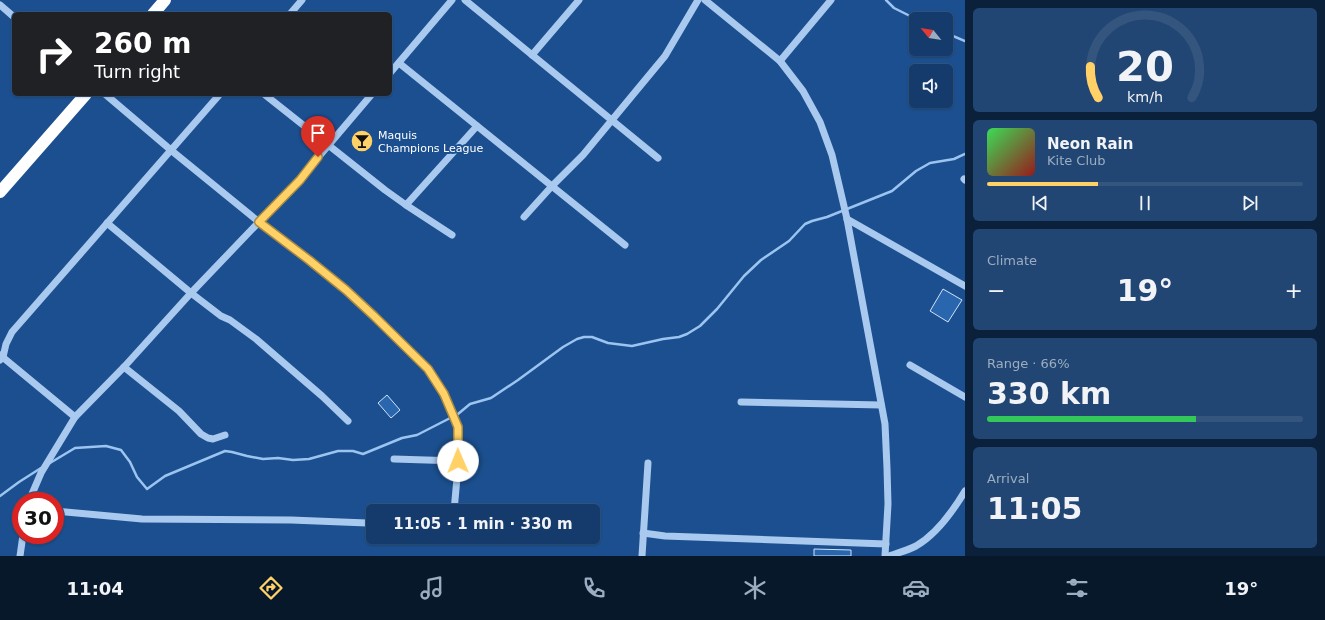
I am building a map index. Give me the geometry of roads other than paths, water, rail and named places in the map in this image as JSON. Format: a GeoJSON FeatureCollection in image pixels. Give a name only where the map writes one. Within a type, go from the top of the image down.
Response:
{"type":"FeatureCollection","features":[{"type":"Feature","properties":{"kind":"highway"},"geometry":{"type":"LineString","coordinates":[[156,12],[165,0]]}},
{"type":"Feature","properties":{"kind":"highway"},"geometry":{"type":"LineString","coordinates":[[0,192],[84,96]]}},
{"type":"Feature","properties":{"kind":"street"},"geometry":{"type":"LineString","coordinates":[[292,12],[302,0]]}},
{"type":"Feature","properties":{"kind":"street"},"geometry":{"type":"LineString","coordinates":[[392,71],[452,0]]}},
{"type":"Feature","properties":{"kind":"street"},"geometry":{"type":"LineString","coordinates":[[465,0],[658,158]]}},
{"type":"Feature","properties":{"kind":"street"},"geometry":{"type":"LineString","coordinates":[[532,55],[579,0]]}},
{"type":"Feature","properties":{"kind":"street"},"geometry":{"type":"LineString","coordinates":[[524,217],[583,155],[665,56],[698,0]]}},
{"type":"Feature","properties":{"kind":"street"},"geometry":{"type":"LineString","coordinates":[[780,61],[831,0]]}},
{"type":"Feature","properties":{"kind":"street"},"geometry":{"type":"LineString","coordinates":[[707,1],[780,61],[803,91],[820,122],[832,155],[846,217],[885,424],[887,468],[885,556]]}},
{"type":"Feature","properties":{"kind":"street"},"geometry":{"type":"LineString","coordinates":[[1,2],[12,15]]}},
{"type":"Feature","properties":{"kind":"street"},"geometry":{"type":"LineString","coordinates":[[399,63],[625,244]]}},
{"type":"Feature","properties":{"kind":"street"},"geometry":{"type":"LineString","coordinates":[[107,96],[259,222],[346,290],[428,369],[444,394],[458,427],[458,461],[455,504]]}},
{"type":"Feature","properties":{"kind":"street"},"geometry":{"type":"LineString","coordinates":[[75,417],[1,358],[6,344],[12,332],[172,151],[218,96]]}},
{"type":"Feature","properties":{"kind":"street"},"geometry":{"type":"LineString","coordinates":[[267,96],[406,205],[452,235]]}},
{"type":"Feature","properties":{"kind":"street"},"geometry":{"type":"LineString","coordinates":[[33,492],[41,473],[75,417],[124,367],[191,293],[300,180],[370,96]]}},
{"type":"Feature","properties":{"kind":"street"},"geometry":{"type":"LineString","coordinates":[[406,205],[477,126]]}},
{"type":"Feature","properties":{"kind":"street"},"geometry":{"type":"LineString","coordinates":[[846,217],[965,286]]}},
{"type":"Feature","properties":{"kind":"street"},"geometry":{"type":"LineString","coordinates":[[107,223],[191,293],[221,316],[230,320],[256,339],[322,396],[348,421]]}},
{"type":"Feature","properties":{"kind":"street"},"geometry":{"type":"LineString","coordinates":[[910,365],[965,397]]}},
{"type":"Feature","properties":{"kind":"street"},"geometry":{"type":"LineString","coordinates":[[124,367],[179,411],[201,434],[213,439],[225,435]]}},
{"type":"Feature","properties":{"kind":"street"},"geometry":{"type":"LineString","coordinates":[[741,402],[881,405]]}},
{"type":"Feature","properties":{"kind":"street"},"geometry":{"type":"LineString","coordinates":[[394,459],[458,461]]}},
{"type":"Feature","properties":{"kind":"street"},"geometry":{"type":"LineString","coordinates":[[642,556],[648,463]]}},
{"type":"Feature","properties":{"kind":"street"},"geometry":{"type":"LineString","coordinates":[[890,556],[916,546],[935,531],[957,504],[965,491]]}},
{"type":"Feature","properties":{"kind":"street"},"geometry":{"type":"LineString","coordinates":[[64,512],[142,518],[291,520],[366,523]]}},
{"type":"Feature","properties":{"kind":"street"},"geometry":{"type":"LineString","coordinates":[[643,533],[665,536],[886,544]]}},
{"type":"Feature","properties":{"kind":"street"},"geometry":{"type":"LineString","coordinates":[[20,556],[21,544]]}},
{"type":"Feature","properties":{"kind":"waterway"},"geometry":{"type":"LineString","coordinates":[[886,0],[894,8],[909,16]]}},
{"type":"Feature","properties":{"kind":"waterway"},"geometry":{"type":"LineString","coordinates":[[953,36],[965,41]]}},
{"type":"Feature","properties":{"kind":"waterway"},"geometry":{"type":"LineString","coordinates":[[50,463],[75,448],[106,446],[121,450],[130,462],[137,477],[147,489],[165,476],[225,451],[263,459],[278,458],[293,460],[309,459],[338,451],[353,451],[363,454],[402,438],[417,435],[458,414],[470,404],[491,398],[563,347],[577,339],[592,337],[608,343],[632,346],[679,337],[687,334],[700,326],[717,309],[744,276],[761,260],[789,241],[805,224],[827,217],[892,191],[916,171],[930,163],[954,159],[965,154]]}},
{"type":"Feature","properties":{"kind":"waterway"},"geometry":{"type":"LineString","coordinates":[[0,496],[41,468]]}},
{"type":"Feature","properties":{"kind":"place","name":"Maquis Champions League"},"geometry":{"type":"Point","coordinates":[362,141]}}]}
